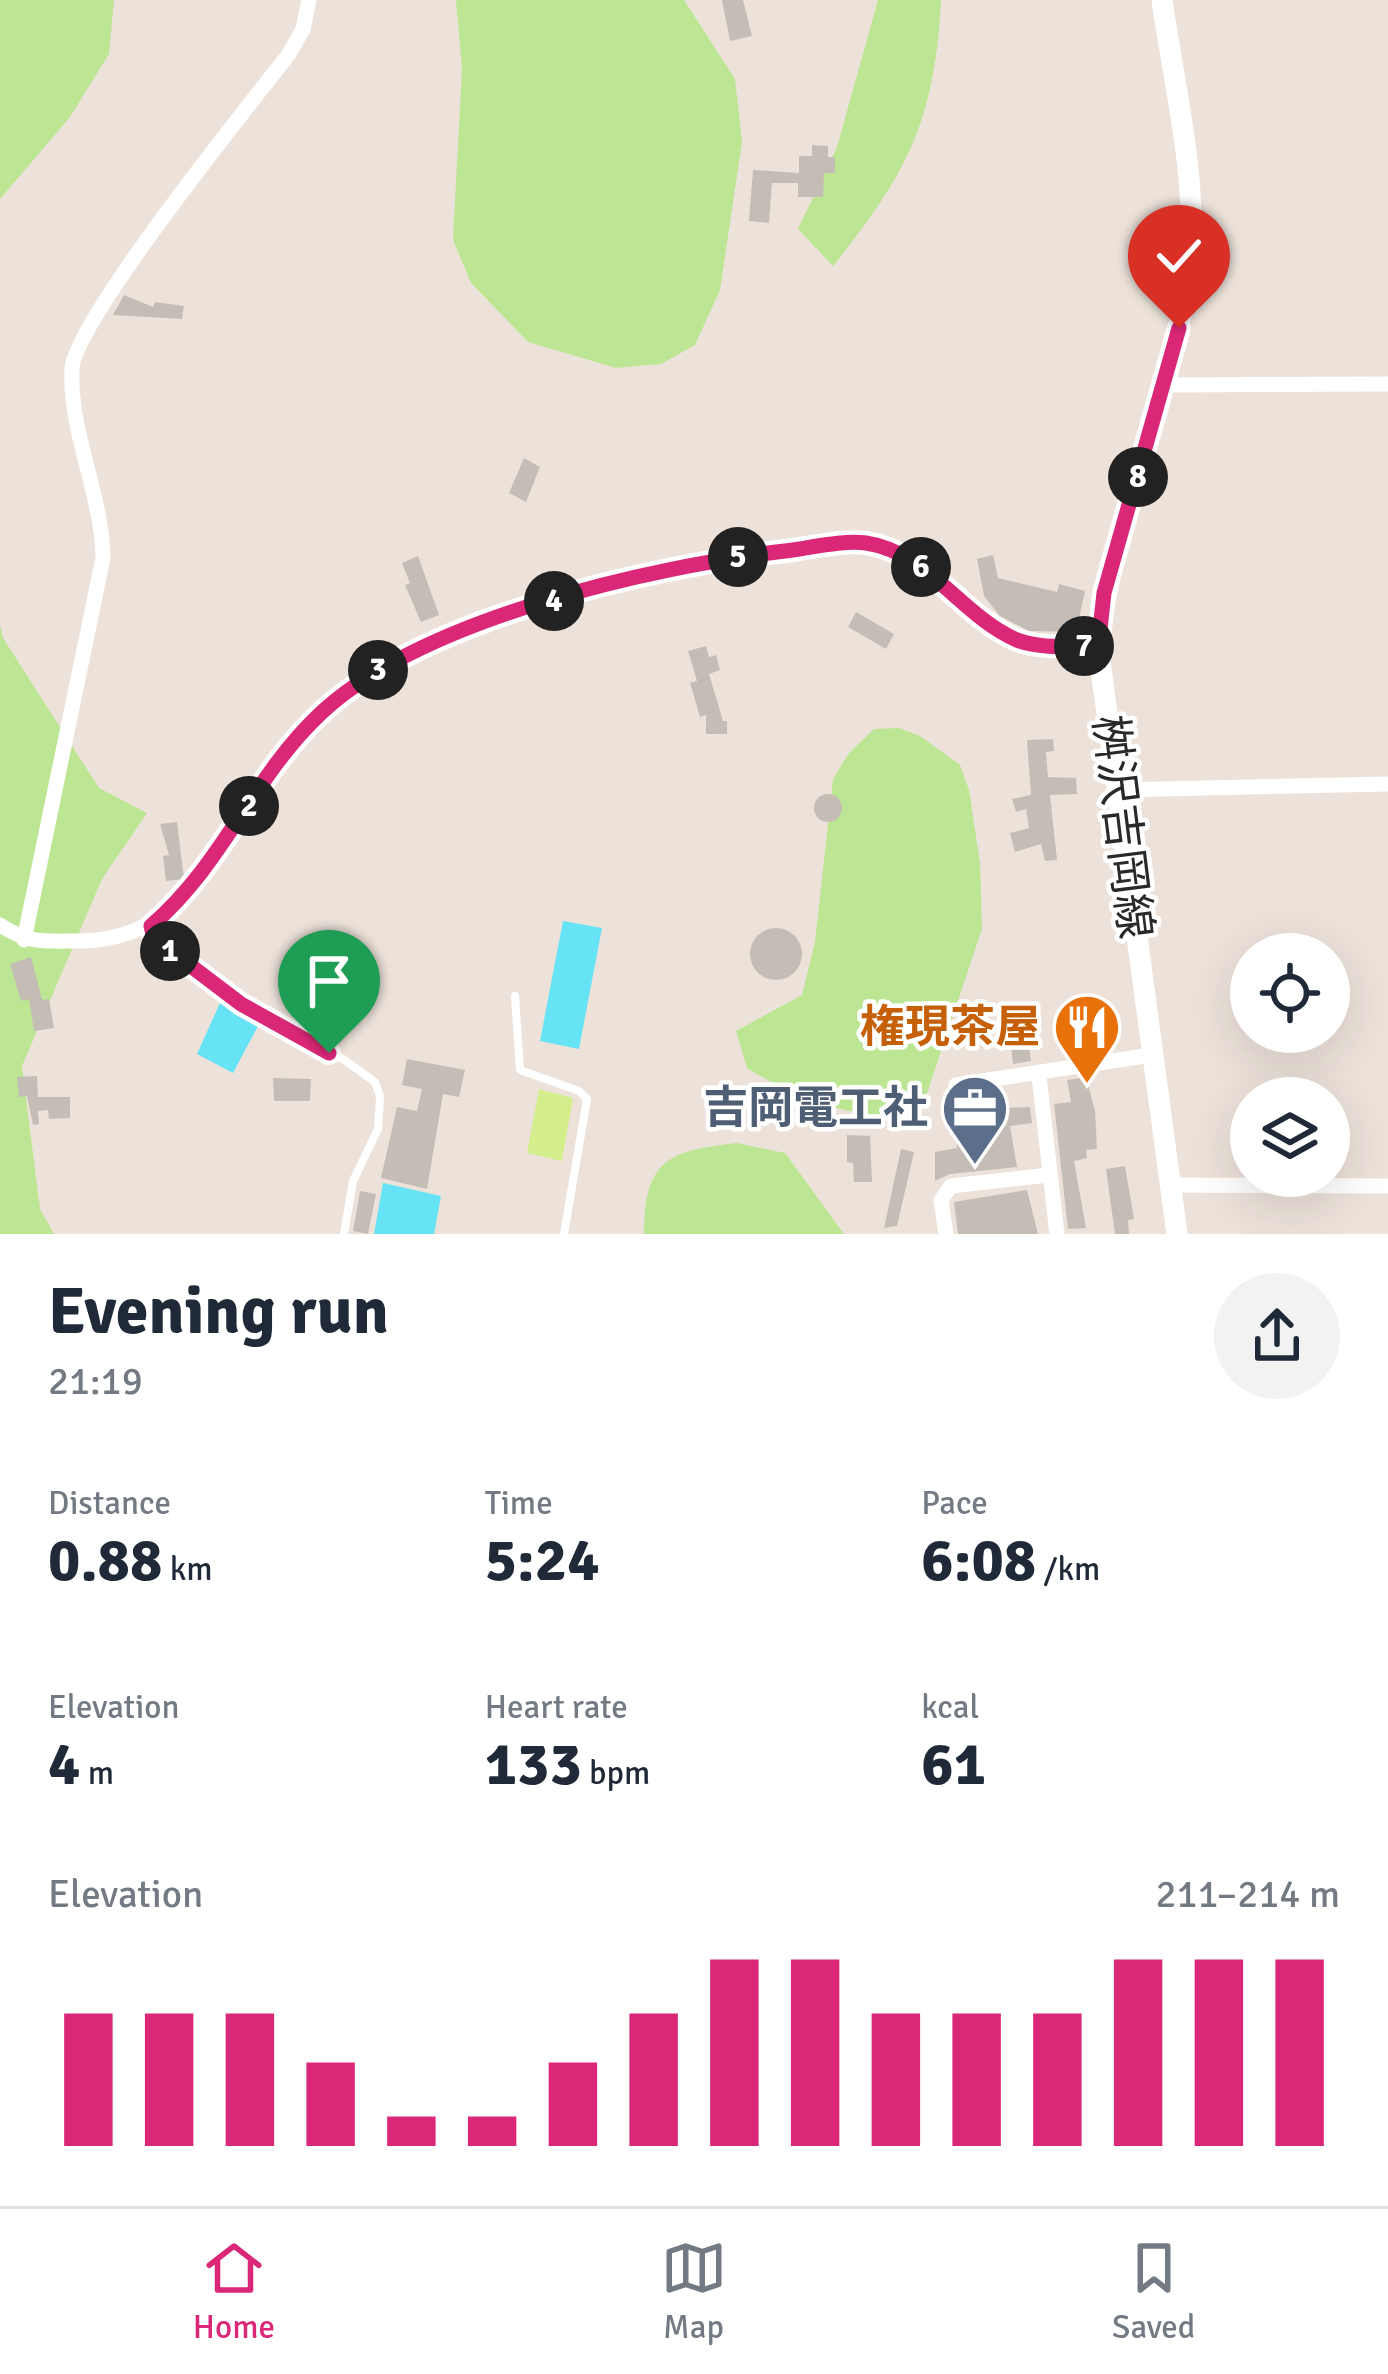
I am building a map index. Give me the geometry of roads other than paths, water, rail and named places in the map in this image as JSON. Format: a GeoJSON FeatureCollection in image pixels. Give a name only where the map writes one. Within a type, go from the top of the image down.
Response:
{"type":"FeatureCollection","features":[{"type":"Feature","properties":{"kind":"main road","name":"桝沢吉岡線"},"geometry":{"type":"LineString","coordinates":[[1162,0],[1185,172],[1190,250],[1179,328],[1104,593],[1098,647],[1177,1234]]}},
{"type":"Feature","properties":{"kind":"street"},"geometry":{"type":"LineString","coordinates":[[24,940],[103,558],[102,527],[79,420],[73,359],[80,338],[130,266],[289,54],[303,29],[309,0]]}},
{"type":"Feature","properties":{"kind":"street"},"geometry":{"type":"LineString","coordinates":[[1164,385],[1388,384]]}},
{"type":"Feature","properties":{"kind":"street"},"geometry":{"type":"LineString","coordinates":[[0,925],[24,940],[99,941],[151,926],[189,893],[273,768],[320,714],[391,661],[490,619],[741,556],[866,543],[911,558],[967,611],[1021,642],[1098,647]]}},
{"type":"Feature","properties":{"kind":"street"},"geometry":{"type":"LineString","coordinates":[[1117,790],[1388,784]]}},
{"type":"Feature","properties":{"kind":"street"},"geometry":{"type":"LineString","coordinates":[[956,1084],[1040,1076],[1151,1055]]}},
{"type":"Feature","properties":{"kind":"street"},"geometry":{"type":"LineString","coordinates":[[1040,1076],[1057,1234]]}},
{"type":"Feature","properties":{"kind":"street"},"geometry":{"type":"LineString","coordinates":[[946,1234],[941,1200],[951,1186],[1049,1175]]}},
{"type":"Feature","properties":{"kind":"street"},"geometry":{"type":"LineString","coordinates":[[1171,1185],[1388,1186]]}},
{"type":"Feature","properties":{"kind":"lane"},"geometry":{"type":"LineString","coordinates":[[151,926],[154,938],[237,1002],[343,1059],[375,1082],[380,1096],[378,1129],[353,1180],[344,1234]]}},
{"type":"Feature","properties":{"kind":"lane"},"geometry":{"type":"LineString","coordinates":[[514,996],[520,1070],[536,1080],[579,1091],[587,1099],[564,1234]]}},
{"type":"Feature","properties":{"kind":"water"},"geometry":{"type":"Polygon","coordinates":[[[563,921],[602,928],[579,1049],[540,1041],[563,921]]]}},
{"type":"Feature","properties":{"kind":"water"},"geometry":{"type":"Polygon","coordinates":[[[220,1003],[265,1013],[233,1073],[197,1054],[220,1003]]]}},
{"type":"Feature","properties":{"kind":"water"},"geometry":{"type":"Polygon","coordinates":[[[383,1183],[441,1196],[434,1234],[374,1234],[383,1183]]]}},
{"type":"Feature","properties":{"kind":"place","name":"権現茶屋"},"geometry":{"type":"Point","coordinates":[1087,1086]}},
{"type":"Feature","properties":{"kind":"place","name":"吉岡電工社"},"geometry":{"type":"Point","coordinates":[975,1167]}}]}
